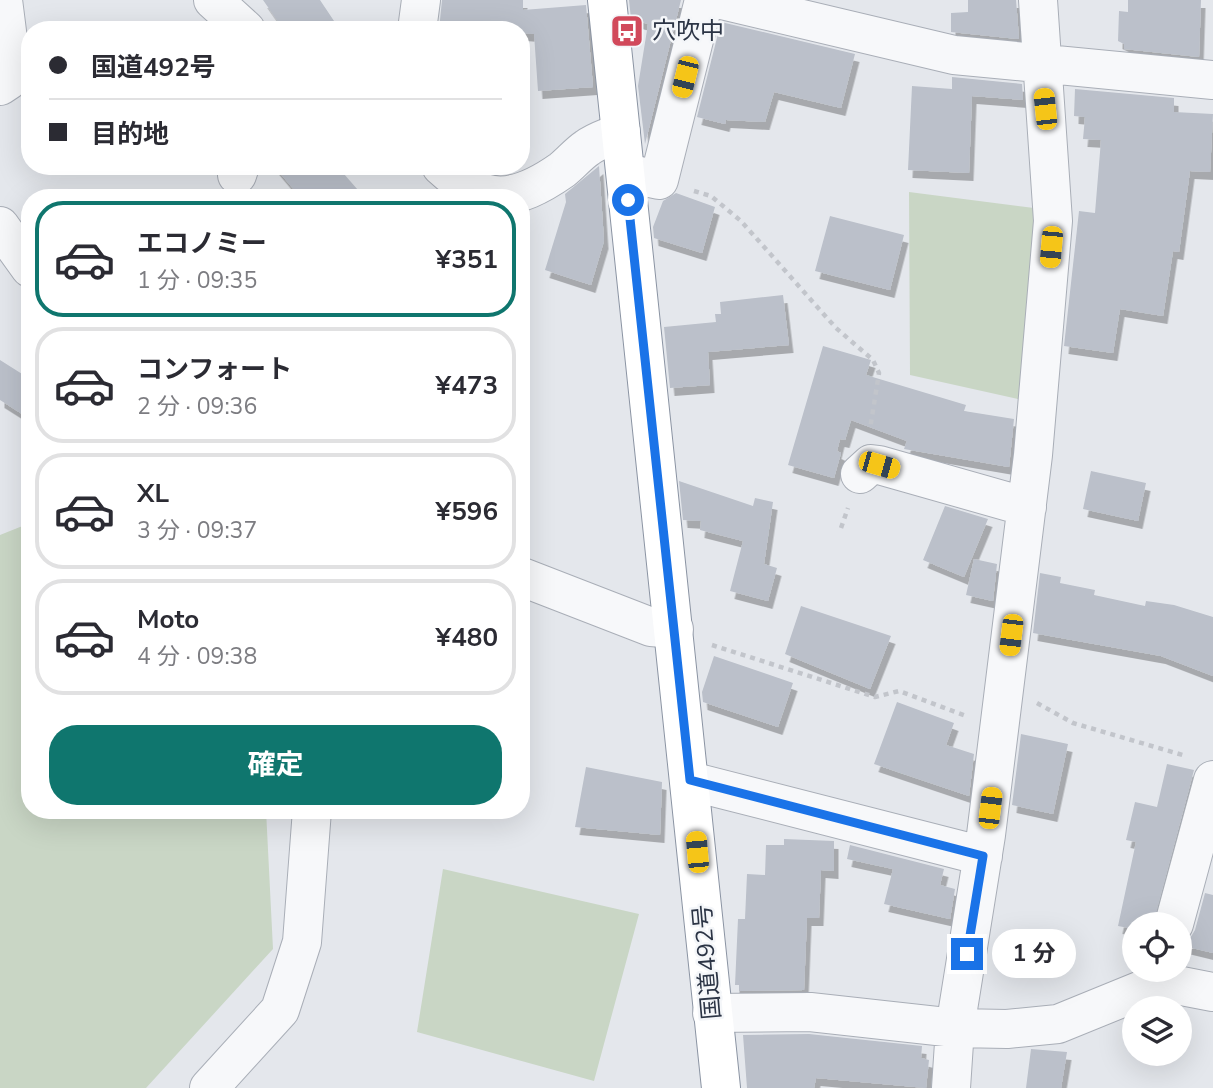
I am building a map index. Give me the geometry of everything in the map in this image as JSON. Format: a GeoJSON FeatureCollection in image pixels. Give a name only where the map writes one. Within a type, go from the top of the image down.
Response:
{"type":"FeatureCollection","features":[{"type":"Feature","properties":{"kind":"highway","name":"国道492号"},"geometry":{"type":"LineString","coordinates":[[607,0],[621,132],[643,177],[688,635],[690,780],[721,1088]]}},
{"type":"Feature","properties":{"kind":"street"},"geometry":{"type":"LineString","coordinates":[[3,0],[11,63],[3,89]]}},
{"type":"Feature","properties":{"kind":"street"},"geometry":{"type":"LineString","coordinates":[[213,0],[236,21]]}},
{"type":"Feature","properties":{"kind":"street"},"geometry":{"type":"LineString","coordinates":[[418,21],[421,0]]}},
{"type":"Feature","properties":{"kind":"street"},"geometry":{"type":"LineString","coordinates":[[643,177],[704,0]]}},
{"type":"Feature","properties":{"kind":"street"},"geometry":{"type":"LineString","coordinates":[[722,0],[954,55],[1213,80]]}},
{"type":"Feature","properties":{"kind":"street"},"geometry":{"type":"LineString","coordinates":[[951,1088],[955,1028],[983,856],[1027,507],[1053,221],[1052,178],[1040,64],[1038,0]]}},
{"type":"Feature","properties":{"kind":"street"},"geometry":{"type":"LineString","coordinates":[[528,189],[562,170],[588,146],[621,132]]}},
{"type":"Feature","properties":{"kind":"street"},"geometry":{"type":"LineString","coordinates":[[459,175],[479,189]]}},
{"type":"Feature","properties":{"kind":"street"},"geometry":{"type":"LineString","coordinates":[[0,226],[21,255]]}},
{"type":"Feature","properties":{"kind":"street"},"geometry":{"type":"LineString","coordinates":[[860,474],[871,464],[879,465],[1027,507]]}},
{"type":"Feature","properties":{"kind":"street"},"geometry":{"type":"LineString","coordinates":[[530,580],[651,627],[688,635]]}},
{"type":"Feature","properties":{"kind":"street"},"geometry":{"type":"LineString","coordinates":[[1176,912],[1206,770]]}},
{"type":"Feature","properties":{"kind":"street"},"geometry":{"type":"LineString","coordinates":[[690,780],[983,856]]}},
{"type":"Feature","properties":{"kind":"street"},"geometry":{"type":"LineString","coordinates":[[209,1088],[280,1010],[302,942],[311,819]]}},
{"type":"Feature","properties":{"kind":"street"},"geometry":{"type":"LineString","coordinates":[[712,1013],[810,1012],[955,1028],[1007,1029],[1058,1024],[1149,982]]}},
{"type":"Feature","properties":{"kind":"street"},"geometry":{"type":"LineString","coordinates":[[1181,982],[1213,992]]}},
{"type":"Feature","properties":{"kind":"path"},"geometry":{"type":"LineString","coordinates":[[643,177],[711,196],[741,221],[836,328],[873,360],[879,373]]}},
{"type":"Feature","properties":{"kind":"path"},"geometry":{"type":"LineString","coordinates":[[688,635],[874,697],[899,691],[999,729]]}},
{"type":"Feature","properties":{"kind":"path"},"geometry":{"type":"LineString","coordinates":[[1005,687],[1073,723],[1206,770]]}},
{"type":"Feature","properties":{"kind":"green space"},"geometry":{"type":"Polygon","coordinates":[[[909,192],[1042,209],[1022,400],[910,375],[909,192]]]}},
{"type":"Feature","properties":{"kind":"green space"},"geometry":{"type":"Polygon","coordinates":[[[21,527],[21,819],[266,819],[273,949],[146,1088],[0,1088],[0,535],[21,527]]]}},
{"type":"Feature","properties":{"kind":"green space"},"geometry":{"type":"Polygon","coordinates":[[[443,869],[639,914],[594,1081],[417,1032],[443,869]]]}},
{"type":"Feature","properties":{"kind":"building"},"geometry":{"type":"Polygon","coordinates":[[[263,0],[320,0],[334,21],[278,21],[263,0]]]}},
{"type":"Feature","properties":{"kind":"building"},"geometry":{"type":"Polygon","coordinates":[[[442,0],[523,0],[523,10],[586,5],[593,87],[538,91],[534,34],[530,34],[530,21],[440,21],[442,0]]]}},
{"type":"Feature","properties":{"kind":"building"},"geometry":{"type":"Polygon","coordinates":[[[629,0],[681,0],[645,144],[638,86],[648,24],[631,19],[629,0]]]}},
{"type":"Feature","properties":{"kind":"building"},"geometry":{"type":"Polygon","coordinates":[[[968,0],[1016,0],[1019,39],[951,32],[951,13],[968,12],[968,0]]]}},
{"type":"Feature","properties":{"kind":"building"},"geometry":{"type":"Polygon","coordinates":[[[1128,0],[1201,0],[1199,57],[1124,49],[1124,44],[1118,41],[1119,11],[1128,12],[1128,0]]]}},
{"type":"Feature","properties":{"kind":"building"},"geometry":{"type":"Polygon","coordinates":[[[721,22],[855,54],[841,108],[774,92],[765,122],[726,120],[725,124],[697,117],[721,22]]]}},
{"type":"Feature","properties":{"kind":"building"},"geometry":{"type":"Polygon","coordinates":[[[952,77],[1022,84],[1023,100],[972,96],[969,173],[908,170],[912,86],[952,89],[952,77]]]}},
{"type":"Feature","properties":{"kind":"building"},"geometry":{"type":"Polygon","coordinates":[[[1075,89],[1174,98],[1174,112],[1213,114],[1210,172],[1190,171],[1179,252],[1173,251],[1163,316],[1120,309],[1113,353],[1064,346],[1079,211],[1095,213],[1101,140],[1083,139],[1085,117],[1074,116],[1075,89]]]}},
{"type":"Feature","properties":{"kind":"building"},"geometry":{"type":"Polygon","coordinates":[[[599,166],[604,241],[591,285],[545,270],[566,202],[565,194],[599,166]]]}},
{"type":"Feature","properties":{"kind":"building"},"geometry":{"type":"Polygon","coordinates":[[[282,175],[345,175],[357,189],[293,189],[282,175]]]}},
{"type":"Feature","properties":{"kind":"building"},"geometry":{"type":"Polygon","coordinates":[[[676,193],[715,207],[702,253],[654,238],[653,227],[663,201],[676,193]]]}},
{"type":"Feature","properties":{"kind":"building"},"geometry":{"type":"Polygon","coordinates":[[[830,216],[904,235],[890,290],[815,271],[830,216]]]}},
{"type":"Feature","properties":{"kind":"building"},"geometry":{"type":"Polygon","coordinates":[[[783,295],[789,345],[708,352],[710,385],[670,388],[664,327],[716,322],[715,314],[721,314],[720,302],[783,295]]]}},
{"type":"Feature","properties":{"kind":"building"},"geometry":{"type":"Polygon","coordinates":[[[823,346],[871,360],[866,375],[966,405],[964,411],[1014,419],[1009,467],[904,449],[907,441],[851,420],[845,440],[840,439],[837,451],[841,453],[834,478],[788,465],[823,346]]]}},
{"type":"Feature","properties":{"kind":"building"},"geometry":{"type":"Polygon","coordinates":[[[0,360],[21,373],[21,413],[0,400],[0,360]]]}},
{"type":"Feature","properties":{"kind":"building"},"geometry":{"type":"Polygon","coordinates":[[[1091,471],[1146,483],[1138,521],[1083,509],[1091,471]]]}},
{"type":"Feature","properties":{"kind":"building"},"geometry":{"type":"Polygon","coordinates":[[[679,481],[753,506],[755,498],[773,502],[764,564],[777,568],[768,601],[730,591],[743,541],[700,530],[701,521],[683,520],[679,481]]]}},
{"type":"Feature","properties":{"kind":"building"},"geometry":{"type":"Polygon","coordinates":[[[945,506],[988,519],[964,577],[923,560],[945,506]]]}},
{"type":"Feature","properties":{"kind":"building"},"geometry":{"type":"Polygon","coordinates":[[[974,559],[997,564],[993,601],[966,595],[974,559]]]}},
{"type":"Feature","properties":{"kind":"building"},"geometry":{"type":"Polygon","coordinates":[[[1040,573],[1061,577],[1060,583],[1095,590],[1094,595],[1145,606],[1146,601],[1174,605],[1213,617],[1213,676],[1161,656],[1033,633],[1040,573]]]}},
{"type":"Feature","properties":{"kind":"building"},"geometry":{"type":"Polygon","coordinates":[[[801,606],[891,636],[870,689],[785,654],[801,606]]]}},
{"type":"Feature","properties":{"kind":"building"},"geometry":{"type":"Polygon","coordinates":[[[714,656],[793,683],[778,727],[703,702],[702,692],[714,656]]]}},
{"type":"Feature","properties":{"kind":"building"},"geometry":{"type":"Polygon","coordinates":[[[897,702],[954,723],[946,745],[974,754],[969,796],[874,764],[897,702]]]}},
{"type":"Feature","properties":{"kind":"building"},"geometry":{"type":"Polygon","coordinates":[[[1021,734],[1068,744],[1053,814],[1012,805],[1021,734]]]}},
{"type":"Feature","properties":{"kind":"building"},"geometry":{"type":"Polygon","coordinates":[[[1167,764],[1194,770],[1156,912],[1122,912],[1122,927],[1118,926],[1136,842],[1126,840],[1135,802],[1157,807],[1167,764]]]}},
{"type":"Feature","properties":{"kind":"building"},"geometry":{"type":"Polygon","coordinates":[[[586,767],[662,782],[660,835],[575,827],[586,767]]]}},
{"type":"Feature","properties":{"kind":"building"},"geometry":{"type":"Polygon","coordinates":[[[784,839],[834,841],[834,871],[821,870],[819,918],[807,918],[804,990],[739,991],[739,985],[735,985],[738,919],[745,919],[747,874],[765,875],[766,845],[784,845],[784,839]]]}},
{"type":"Feature","properties":{"kind":"building"},"geometry":{"type":"Polygon","coordinates":[[[850,845],[944,869],[940,885],[955,889],[950,919],[884,904],[893,869],[847,859],[850,845]]]}},
{"type":"Feature","properties":{"kind":"building"},"geometry":{"type":"Polygon","coordinates":[[[1205,893],[1213,895],[1213,953],[1192,948],[1192,935],[1205,893]]]}},
{"type":"Feature","properties":{"kind":"building"},"geometry":{"type":"Polygon","coordinates":[[[809,1034],[922,1046],[921,1058],[929,1060],[926,1088],[816,1078],[814,1088],[747,1088],[743,1035],[809,1034]]]}},
{"type":"Feature","properties":{"kind":"building"},"geometry":{"type":"Polygon","coordinates":[[[1031,1049],[1067,1052],[1061,1088],[1026,1088],[1031,1049]]]}},
{"type":"Feature","properties":{"kind":"place","name":"穴吹中"},"geometry":{"type":"Point","coordinates":[627,31]}},
{"type":"Feature","properties":{"kind":"route"},"geometry":{"type":"LineString","coordinates":[[628,200],[690,780],[983,856],[967,954]]}}]}
